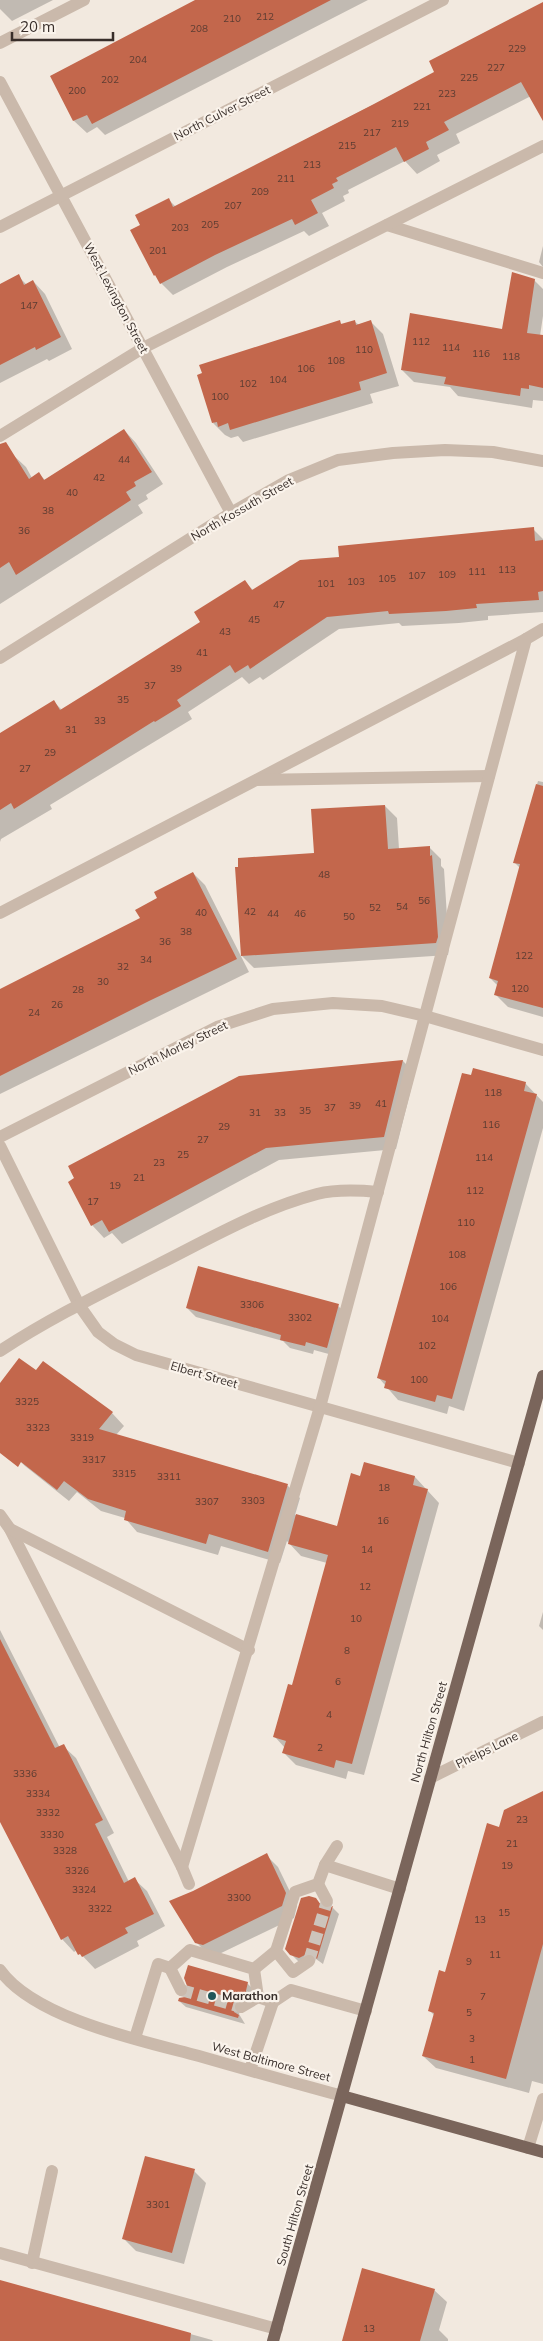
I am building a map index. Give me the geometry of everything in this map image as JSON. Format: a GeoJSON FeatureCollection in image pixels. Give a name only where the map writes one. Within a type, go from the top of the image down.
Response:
{"type":"FeatureCollection","features":[{"type":"Feature","properties":{"kind":"main road","name":"North Hilton Street"},"geometry":{"type":"LineString","coordinates":[[342,2096],[543,1376]]}},
{"type":"Feature","properties":{"kind":"main road","name":"West Baltimore Street"},"geometry":{"type":"LineString","coordinates":[[342,2096],[543,2152]]}},
{"type":"Feature","properties":{"kind":"main road","name":"South Hilton Street"},"geometry":{"type":"LineString","coordinates":[[275,2335],[342,2096]]}},
{"type":"Feature","properties":{"kind":"street"},"geometry":{"type":"LineString","coordinates":[[0,43],[84,0]]}},
{"type":"Feature","properties":{"kind":"street","name":"North Culver Street"},"geometry":{"type":"LineString","coordinates":[[0,227],[443,0]]}},
{"type":"Feature","properties":{"kind":"street","name":"West Lexington Street"},"geometry":{"type":"LineString","coordinates":[[0,82],[231,513]]}},
{"type":"Feature","properties":{"kind":"street"},"geometry":{"type":"LineString","coordinates":[[0,436],[143,348],[543,146]]}},
{"type":"Feature","properties":{"kind":"street"},"geometry":{"type":"LineString","coordinates":[[387,225],[543,274]]}},
{"type":"Feature","properties":{"kind":"street","name":"North Kossuth Street"},"geometry":{"type":"LineString","coordinates":[[0,658],[231,513],[288,480],[338,460],[393,453],[445,450],[493,452],[543,461]]}},
{"type":"Feature","properties":{"kind":"street"},"geometry":{"type":"LineString","coordinates":[[0,913],[543,629]]}},
{"type":"Feature","properties":{"kind":"street"},"geometry":{"type":"LineString","coordinates":[[182,1867],[320,1407],[526,639]]}},
{"type":"Feature","properties":{"kind":"street"},"geometry":{"type":"LineString","coordinates":[[256,780],[489,776]]}},
{"type":"Feature","properties":{"kind":"street","name":"North Morley Street"},"geometry":{"type":"LineString","coordinates":[[0,1137],[217,1027],[273,1009],[333,1003],[382,1006],[425,1016],[543,1050]]}},
{"type":"Feature","properties":{"kind":"street","name":"Elbert Street"},"geometry":{"type":"LineString","coordinates":[[0,1146],[79,1305],[98,1332],[114,1344],[136,1355],[519,1463]]}},
{"type":"Feature","properties":{"kind":"street"},"geometry":{"type":"LineString","coordinates":[[0,1351],[24,1334],[261,1212],[318,1194],[348,1189],[378,1192]]}},
{"type":"Feature","properties":{"kind":"street"},"geometry":{"type":"LineString","coordinates":[[0,1515],[10,1529],[189,1884]]}},
{"type":"Feature","properties":{"kind":"street"},"geometry":{"type":"LineString","coordinates":[[10,1529],[248,1650]]}},
{"type":"Feature","properties":{"kind":"street","name":"Phelps Lane"},"geometry":{"type":"LineString","coordinates":[[430,1778],[543,1722]]}},
{"type":"Feature","properties":{"kind":"street"},"geometry":{"type":"LineString","coordinates":[[328,1902],[318,1884],[324,1865],[337,1846]]}},
{"type":"Feature","properties":{"kind":"street"},"geometry":{"type":"LineString","coordinates":[[324,1865],[400,1889]]}},
{"type":"Feature","properties":{"kind":"street"},"geometry":{"type":"LineString","coordinates":[[254,1969],[276,1951],[295,1892],[318,1884]]}},
{"type":"Feature","properties":{"kind":"street"},"geometry":{"type":"LineString","coordinates":[[170,1968],[190,1950],[254,1969]]}},
{"type":"Feature","properties":{"kind":"street"},"geometry":{"type":"LineString","coordinates":[[276,1951],[293,1972],[291,1990]]}},
{"type":"Feature","properties":{"kind":"street"},"geometry":{"type":"LineString","coordinates":[[293,1972],[309,1962]]}},
{"type":"Feature","properties":{"kind":"street"},"geometry":{"type":"LineString","coordinates":[[135,2038],[158,1964],[170,1968],[181,1990]]}},
{"type":"Feature","properties":{"kind":"street"},"geometry":{"type":"LineString","coordinates":[[254,1969],[258,1997]]}},
{"type":"Feature","properties":{"kind":"street","name":"West Baltimore Street"},"geometry":{"type":"LineString","coordinates":[[1,1973],[29,1997],[71,2018],[135,2038],[342,2096]]}},
{"type":"Feature","properties":{"kind":"street"},"geometry":{"type":"LineString","coordinates":[[250,2070],[273,2002],[291,1990],[366,2011]]}},
{"type":"Feature","properties":{"kind":"street"},"geometry":{"type":"LineString","coordinates":[[241,2007],[258,1997],[273,2002]]}},
{"type":"Feature","properties":{"kind":"street"},"geometry":{"type":"LineString","coordinates":[[528,2148],[543,2099]]}},
{"type":"Feature","properties":{"kind":"street"},"geometry":{"type":"LineString","coordinates":[[32,2263],[52,2171]]}},
{"type":"Feature","properties":{"kind":"street"},"geometry":{"type":"LineString","coordinates":[[0,2253],[275,2335]]}},
{"type":"Feature","properties":{"kind":"building"},"geometry":{"type":"Polygon","coordinates":[[[195,0],[331,0],[92,124],[87,115],[73,121],[50,76],[195,0]]]}},
{"type":"Feature","properties":{"kind":"building"},"geometry":{"type":"Polygon","coordinates":[[[543,2],[543,121],[521,82],[444,122],[449,130],[426,142],[429,149],[404,162],[396,147],[336,178],[338,181],[332,184],[334,188],[311,200],[318,213],[295,225],[292,219],[215,255],[160,284],[154,276],[130,230],[140,225],[135,215],[169,198],[173,207],[374,104],[434,72],[429,61],[543,2]]]}},
{"type":"Feature","properties":{"kind":"building"},"geometry":{"type":"Polygon","coordinates":[[[512,272],[535,279],[527,333],[543,335],[543,388],[529,385],[529,389],[521,388],[520,396],[444,384],[446,377],[401,370],[410,313],[502,329],[512,272]]]}},
{"type":"Feature","properties":{"kind":"building"},"geometry":{"type":"Polygon","coordinates":[[[19,274],[24,285],[33,280],[61,337],[36,350],[35,347],[0,365],[0,284],[19,274]]]}},
{"type":"Feature","properties":{"kind":"building"},"geometry":{"type":"Polygon","coordinates":[[[340,320],[341,324],[355,320],[356,325],[371,320],[387,373],[359,382],[361,390],[230,430],[228,423],[218,427],[217,422],[212,423],[197,375],[202,373],[199,365],[340,320]]]}},
{"type":"Feature","properties":{"kind":"building"},"geometry":{"type":"Polygon","coordinates":[[[124,429],[152,472],[134,482],[136,486],[126,492],[131,500],[16,575],[9,562],[0,568],[0,444],[6,442],[29,479],[39,472],[44,480],[124,429]]]}},
{"type":"Feature","properties":{"kind":"building"},"geometry":{"type":"Polygon","coordinates":[[[534,527],[535,541],[543,540],[543,591],[538,592],[539,600],[476,604],[477,608],[446,611],[389,614],[388,611],[327,617],[250,669],[248,665],[235,673],[230,665],[177,700],[181,706],[14,809],[11,803],[0,810],[0,733],[54,700],[60,710],[97,687],[200,622],[194,612],[245,580],[252,590],[300,560],[339,557],[338,546],[534,527]]]}},
{"type":"Feature","properties":{"kind":"building"},"geometry":{"type":"Polygon","coordinates":[[[536,784],[543,786],[543,1008],[494,995],[498,981],[489,978],[520,864],[513,863],[536,784]]]}},
{"type":"Feature","properties":{"kind":"building"},"geometry":{"type":"Polygon","coordinates":[[[385,805],[388,849],[430,846],[438,937],[436,943],[241,956],[235,867],[238,867],[238,858],[314,853],[311,809],[385,805]]]}},
{"type":"Feature","properties":{"kind":"building"},"geometry":{"type":"Polygon","coordinates":[[[193,872],[237,959],[0,1076],[0,989],[140,918],[135,910],[157,898],[154,892],[193,872]]]}},
{"type":"Feature","properties":{"kind":"building"},"geometry":{"type":"Polygon","coordinates":[[[403,1060],[384,1137],[266,1148],[109,1232],[102,1220],[91,1226],[68,1182],[74,1178],[68,1166],[239,1076],[403,1060]]]}},
{"type":"Feature","properties":{"kind":"building"},"geometry":{"type":"Polygon","coordinates":[[[473,1068],[526,1082],[524,1091],[537,1094],[452,1399],[437,1395],[435,1402],[384,1388],[386,1381],[377,1378],[462,1073],[471,1075],[473,1068]]]}},
{"type":"Feature","properties":{"kind":"building"},"geometry":{"type":"Polygon","coordinates":[[[198,1266],[339,1304],[327,1348],[306,1342],[305,1346],[280,1340],[281,1335],[186,1308],[198,1266]]]}},
{"type":"Feature","properties":{"kind":"building"},"geometry":{"type":"Polygon","coordinates":[[[19,1358],[36,1370],[43,1361],[113,1412],[99,1429],[288,1484],[268,1552],[209,1534],[206,1544],[124,1520],[126,1511],[88,1499],[64,1481],[57,1490],[21,1462],[18,1467],[0,1453],[0,1383],[19,1358]]]}},
{"type":"Feature","properties":{"kind":"building"},"geometry":{"type":"Polygon","coordinates":[[[364,1462],[415,1476],[413,1485],[428,1489],[352,1764],[336,1760],[334,1768],[282,1753],[286,1741],[273,1737],[288,1684],[292,1685],[328,1555],[288,1544],[296,1514],[337,1526],[351,1473],[360,1476],[364,1462]]]}},
{"type":"Feature","properties":{"kind":"building"},"geometry":{"type":"Polygon","coordinates":[[[0,1639],[55,1748],[64,1744],[103,1820],[95,1824],[124,1883],[135,1877],[154,1914],[125,1928],[128,1933],[82,1957],[80,1954],[78,1955],[68,1936],[61,1940],[0,1822],[0,1639]]]}},
{"type":"Feature","properties":{"kind":"building"},"geometry":{"type":"Polygon","coordinates":[[[543,1791],[543,1944],[506,2079],[422,2056],[434,2013],[428,2011],[439,1970],[445,1972],[487,1823],[499,1827],[504,1810],[543,1791]]]}},
{"type":"Feature","properties":{"kind":"building"},"geometry":{"type":"Polygon","coordinates":[[[267,1853],[286,1893],[282,1906],[203,1945],[195,1943],[169,1901],[193,1891],[267,1853]]]}},
{"type":"Feature","properties":{"kind":"building","name":"Marathon"},"geometry":{"type":"Polygon","coordinates":[[[309,1896],[316,1898],[323,1908],[327,1909],[333,1906],[317,1959],[313,1954],[309,1953],[299,1958],[290,1955],[285,1949],[301,1898],[309,1896]]]}},
{"type":"Feature","properties":{"kind":"building","name":"Marathon"},"geometry":{"type":"Polygon","coordinates":[[[188,1965],[248,1982],[245,1995],[236,2000],[233,2007],[234,2012],[239,2015],[238,2018],[178,2001],[179,1998],[185,1997],[189,1991],[184,1978],[188,1965]]]}},
{"type":"Feature","properties":{"kind":"building"},"geometry":{"type":"Polygon","coordinates":[[[145,2156],[195,2169],[172,2253],[122,2239],[145,2156]]]}},
{"type":"Feature","properties":{"kind":"building"},"geometry":{"type":"Polygon","coordinates":[[[362,2268],[435,2289],[420,2341],[342,2341],[362,2268]]]}},
{"type":"Feature","properties":{"kind":"building"},"geometry":{"type":"Polygon","coordinates":[[[0,2280],[191,2333],[190,2341],[0,2341],[0,2280]]]}},
{"type":"Feature","properties":{"kind":"tunnel"},"geometry":{"type":"LineString","coordinates":[[309,1961],[327,1901]]}},
{"type":"Feature","properties":{"kind":"tunnel"},"geometry":{"type":"LineString","coordinates":[[181,1990],[241,2007]]}},
{"type":"Feature","properties":{"kind":"place","name":"Marathon"},"geometry":{"type":"Point","coordinates":[212,1996]}}]}
